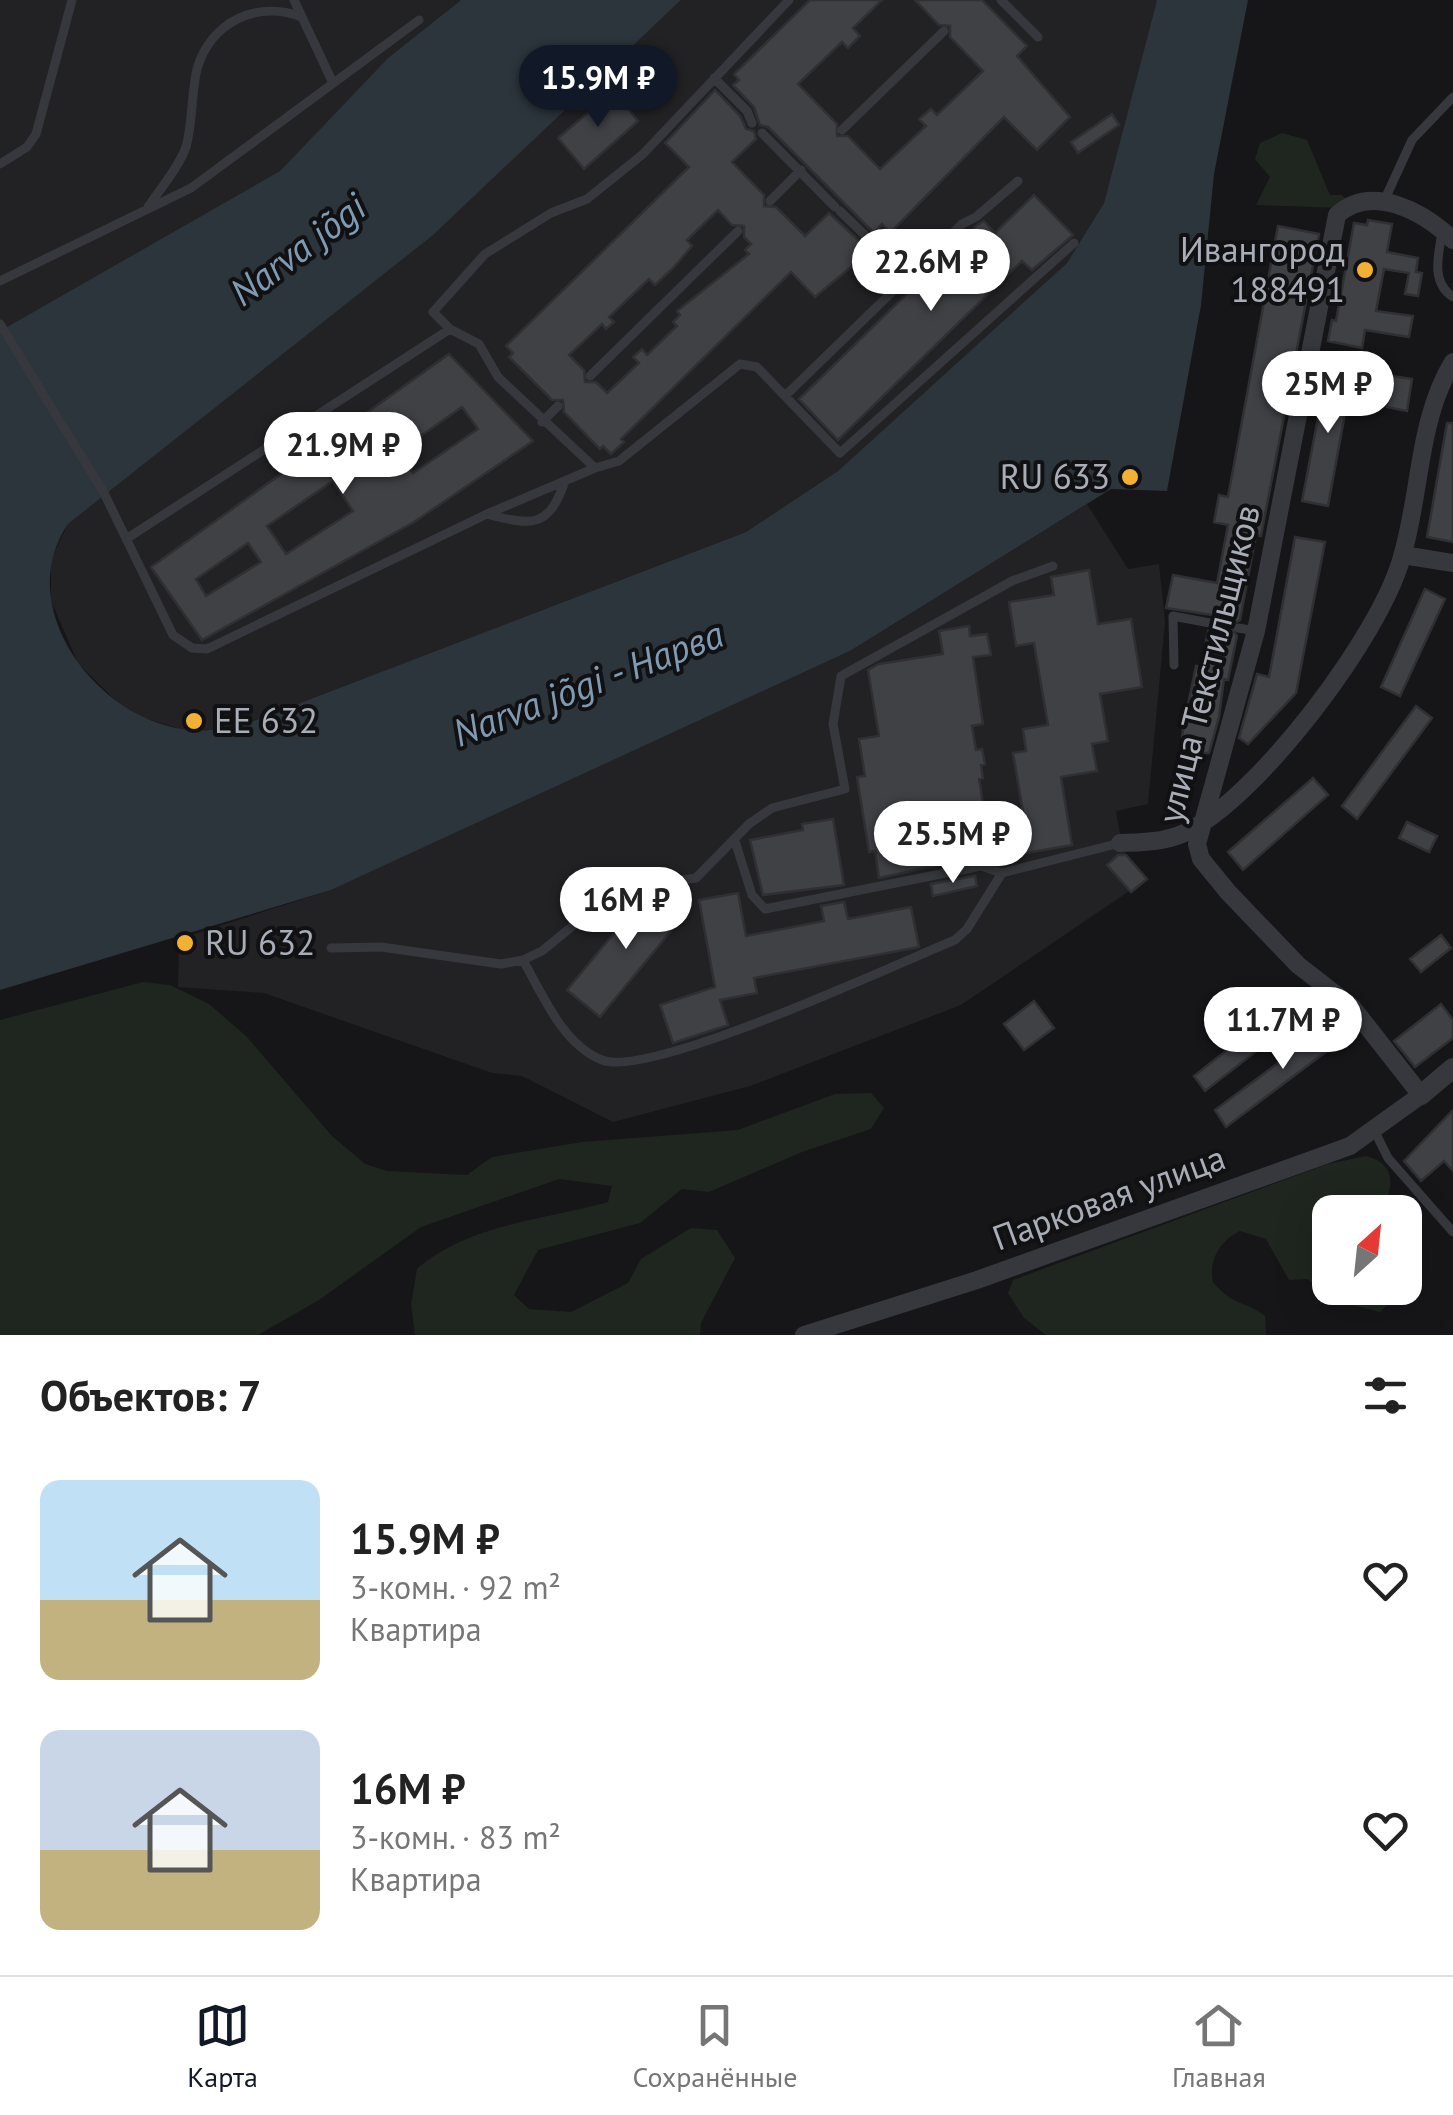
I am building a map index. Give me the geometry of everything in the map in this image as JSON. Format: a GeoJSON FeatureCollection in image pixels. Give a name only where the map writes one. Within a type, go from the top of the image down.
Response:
{"type":"FeatureCollection","features":[{"type":"Feature","properties":{"kind":"street","name":"улица Текстильщиков"},"geometry":{"type":"LineString","coordinates":[[1384,201],[1364,200],[1336,216],[1198,844],[1200,859],[1298,965],[1352,1007],[1421,1095]]}},
{"type":"Feature","properties":{"kind":"street"},"geometry":{"type":"LineString","coordinates":[[1384,201],[1448,236]]}},
{"type":"Feature","properties":{"kind":"street"},"geometry":{"type":"LineString","coordinates":[[1120,844],[1176,837],[1206,820],[1277,753],[1316,707],[1375,617],[1403,555],[1426,437],[1453,362]]}},
{"type":"Feature","properties":{"kind":"street"},"geometry":{"type":"LineString","coordinates":[[1403,555],[1453,563]]}},
{"type":"Feature","properties":{"kind":"street"},"geometry":{"type":"LineString","coordinates":[[1421,1095],[1453,1068]]}},
{"type":"Feature","properties":{"kind":"street","name":"Парковая улица"},"geometry":{"type":"LineString","coordinates":[[804,1335],[1012,1267],[1322,1157],[1375,1132],[1421,1095]]}},
{"type":"Feature","properties":{"kind":"lane"},"geometry":{"type":"LineString","coordinates":[[0,164],[26,147],[36,134],[72,0]]}},
{"type":"Feature","properties":{"kind":"lane"},"geometry":{"type":"LineString","coordinates":[[294,0],[332,81]]}},
{"type":"Feature","properties":{"kind":"lane"},"geometry":{"type":"LineString","coordinates":[[595,468],[498,377],[478,344],[450,329],[433,312],[457,281],[516,232],[601,188],[643,154],[788,0]]}},
{"type":"Feature","properties":{"kind":"lane"},"geometry":{"type":"LineString","coordinates":[[1002,0],[1038,37]]}},
{"type":"Feature","properties":{"kind":"lane"},"geometry":{"type":"LineString","coordinates":[[146,210],[185,150],[197,71],[214,39],[248,12],[282,10],[302,17]]}},
{"type":"Feature","properties":{"kind":"lane"},"geometry":{"type":"LineString","coordinates":[[0,281],[191,188],[419,20]]}},
{"type":"Feature","properties":{"kind":"lane"},"geometry":{"type":"LineString","coordinates":[[842,130],[944,31]]}},
{"type":"Feature","properties":{"kind":"lane"},"geometry":{"type":"LineString","coordinates":[[714,78],[748,111],[752,123]]}},
{"type":"Feature","properties":{"kind":"lane"},"geometry":{"type":"LineString","coordinates":[[1384,201],[1412,140],[1453,97]]}},
{"type":"Feature","properties":{"kind":"lane"},"geometry":{"type":"LineString","coordinates":[[762,133],[908,276]]}},
{"type":"Feature","properties":{"kind":"lane"},"geometry":{"type":"LineString","coordinates":[[770,200],[802,170]]}},
{"type":"Feature","properties":{"kind":"lane"},"geometry":{"type":"LineString","coordinates":[[785,396],[962,224],[1018,181]]}},
{"type":"Feature","properties":{"kind":"lane"},"geometry":{"type":"LineString","coordinates":[[590,376],[738,231]]}},
{"type":"Feature","properties":{"kind":"lane"},"geometry":{"type":"LineString","coordinates":[[1448,236],[1436,266],[1443,291],[1453,298]]}},
{"type":"Feature","properties":{"kind":"lane"},"geometry":{"type":"LineString","coordinates":[[1,326],[104,493],[174,635],[192,648],[207,648],[488,514],[618,460],[740,364],[757,367],[840,453],[1074,243]]}},
{"type":"Feature","properties":{"kind":"lane"},"geometry":{"type":"LineString","coordinates":[[126,540],[450,329]]}},
{"type":"Feature","properties":{"kind":"lane"},"geometry":{"type":"LineString","coordinates":[[542,422],[558,406]]}},
{"type":"Feature","properties":{"kind":"lane"},"geometry":{"type":"LineString","coordinates":[[488,514],[531,522],[547,516],[556,506],[565,481]]}},
{"type":"Feature","properties":{"kind":"lane"},"geometry":{"type":"LineString","coordinates":[[331,948],[381,947],[501,964],[523,960],[542,951],[607,898],[628,888],[696,878],[748,824],[772,808],[845,789],[833,724],[841,676],[1012,580],[1053,566]]}},
{"type":"Feature","properties":{"kind":"lane"},"geometry":{"type":"LineString","coordinates":[[1174,665],[1173,616],[1210,622]]}},
{"type":"Feature","properties":{"kind":"lane"},"geometry":{"type":"LineString","coordinates":[[735,841],[752,895],[765,910],[981,866],[1002,873],[1120,844]]}},
{"type":"Feature","properties":{"kind":"lane"},"geometry":{"type":"LineString","coordinates":[[523,960],[570,1035],[602,1060],[626,1064],[684,1049],[955,940],[967,929],[1002,873]]}},
{"type":"Feature","properties":{"kind":"lane"},"geometry":{"type":"LineString","coordinates":[[1375,1132],[1388,1158],[1453,1232]]}},
{"type":"Feature","properties":{"kind":"shaded area"},"geometry":{"type":"Polygon","coordinates":[[[0,0],[461,0],[388,58],[280,171],[0,331],[0,0]]]}},
{"type":"Feature","properties":{"kind":"shaded area"},"geometry":{"type":"Polygon","coordinates":[[[681,0],[1157,0],[1104,203],[1067,263],[838,471],[746,532],[251,722],[212,730],[181,729],[141,717],[116,701],[78,663],[51,601],[51,559],[68,524],[432,235],[681,0]]]}},
{"type":"Feature","properties":{"kind":"shaded area"},"geometry":{"type":"Polygon","coordinates":[[[1282,133],[1307,140],[1330,195],[1341,195],[1350,202],[1343,208],[1256,205],[1270,177],[1255,159],[1260,143],[1282,133]]]}},
{"type":"Feature","properties":{"kind":"shaded area"},"geometry":{"type":"Polygon","coordinates":[[[1087,504],[1128,569],[1159,564],[1165,622],[1148,804],[1116,811],[1123,851],[1147,879],[961,1005],[750,1086],[613,1122],[522,1076],[492,1073],[264,993],[178,987],[179,939],[331,890],[850,651],[1087,504]]]}},
{"type":"Feature","properties":{"kind":"shaded area"},"geometry":{"type":"Polygon","coordinates":[[[143,982],[170,985],[209,1004],[246,1036],[332,1136],[365,1164],[387,1171],[467,1175],[492,1157],[582,1142],[738,1130],[835,1094],[871,1093],[884,1108],[871,1129],[802,1152],[709,1192],[682,1189],[640,1223],[538,1250],[514,1295],[529,1309],[571,1312],[628,1283],[641,1259],[691,1228],[717,1230],[735,1258],[701,1323],[700,1335],[415,1335],[411,1304],[417,1269],[437,1254],[508,1225],[608,1202],[612,1186],[559,1179],[421,1227],[319,1300],[258,1335],[0,1335],[0,1020],[143,982]]]}},
{"type":"Feature","properties":{"kind":"shaded area"},"geometry":{"type":"Polygon","coordinates":[[[1366,1156],[1388,1171],[1390,1186],[1388,1195],[1312,1195],[1312,1283],[1307,1279],[1289,1280],[1266,1239],[1240,1231],[1217,1252],[1212,1266],[1213,1282],[1234,1300],[1265,1316],[1266,1335],[1046,1335],[1024,1318],[1008,1293],[1013,1280],[1328,1164],[1366,1156]]]}},
{"type":"Feature","properties":{"kind":"shaded area"},"geometry":{"type":"Polygon","coordinates":[[[1352,1305],[1387,1305],[1380,1312],[1352,1305]]]}},
{"type":"Feature","properties":{"kind":"water"},"geometry":{"type":"Polygon","coordinates":[[[461,0],[681,0],[433,235],[68,524],[54,554],[50,586],[55,617],[68,646],[111,697],[168,726],[210,730],[241,725],[746,532],[838,471],[1067,263],[1104,203],[1157,0],[1248,0],[1214,174],[1201,305],[1167,491],[1111,489],[850,651],[331,890],[0,990],[0,331],[280,171],[388,58],[461,0]]]}},
{"type":"Feature","properties":{"kind":"building"},"geometry":{"type":"Polygon","coordinates":[[[810,0],[882,0],[853,28],[860,36],[848,48],[842,42],[798,84],[837,124],[837,136],[848,136],[880,169],[926,126],[919,119],[931,109],[937,115],[983,71],[950,37],[950,26],[939,25],[915,0],[982,0],[1027,46],[1017,56],[1070,117],[1037,150],[1004,117],[890,233],[882,224],[874,233],[768,127],[760,125],[754,107],[733,85],[739,80],[734,74],[810,0]]]}},
{"type":"Feature","properties":{"kind":"building"},"geometry":{"type":"Polygon","coordinates":[[[715,90],[740,116],[746,129],[754,131],[756,139],[732,162],[764,195],[764,206],[776,207],[805,236],[829,213],[870,251],[815,297],[791,272],[621,439],[624,442],[611,454],[603,446],[600,449],[564,412],[563,400],[552,400],[509,357],[513,353],[506,346],[689,167],[665,143],[715,90]],[[718,210],[687,240],[692,246],[674,267],[655,285],[649,279],[609,317],[614,322],[606,329],[602,324],[569,355],[584,370],[585,382],[596,382],[607,393],[639,363],[633,357],[642,349],[647,355],[677,326],[673,322],[680,315],[677,311],[749,254],[745,250],[751,244],[744,237],[744,226],[732,225],[718,210]]]}},
{"type":"Feature","properties":{"kind":"building"},"geometry":{"type":"Polygon","coordinates":[[[614,91],[638,121],[584,169],[558,138],[614,91]]]}},
{"type":"Feature","properties":{"kind":"building"},"geometry":{"type":"Polygon","coordinates":[[[1112,114],[1119,125],[1078,153],[1071,142],[1112,114]]]}},
{"type":"Feature","properties":{"kind":"building"},"geometry":{"type":"Polygon","coordinates":[[[1034,195],[1073,235],[1032,270],[1022,261],[838,440],[799,399],[977,225],[984,221],[995,233],[1034,195]]]}},
{"type":"Feature","properties":{"kind":"building"},"geometry":{"type":"Polygon","coordinates":[[[1368,220],[1392,224],[1387,252],[1418,258],[1416,272],[1422,273],[1418,296],[1405,294],[1409,273],[1384,269],[1376,311],[1413,316],[1409,337],[1365,330],[1362,348],[1328,341],[1332,320],[1336,321],[1354,223],[1367,225],[1368,220]]]}},
{"type":"Feature","properties":{"kind":"building"},"geometry":{"type":"Polygon","coordinates":[[[1278,226],[1319,234],[1261,536],[1256,535],[1240,620],[1230,626],[1237,636],[1228,680],[1224,679],[1209,753],[1203,753],[1190,748],[1182,738],[1183,729],[1196,666],[1201,667],[1208,631],[1215,629],[1218,621],[1212,615],[1166,608],[1173,575],[1217,583],[1228,525],[1214,522],[1219,495],[1228,497],[1278,226]]]}},
{"type":"Feature","properties":{"kind":"building"},"geometry":{"type":"Polygon","coordinates":[[[449,354],[533,441],[414,522],[202,640],[151,567],[449,354]],[[462,407],[399,451],[413,473],[478,429],[462,407]],[[333,481],[267,526],[286,554],[353,511],[333,481]],[[248,543],[196,579],[206,596],[261,562],[248,543]]]}},
{"type":"Feature","properties":{"kind":"building"},"geometry":{"type":"Polygon","coordinates":[[[1328,366],[1353,370],[1328,506],[1302,501],[1328,366]]]}},
{"type":"Feature","properties":{"kind":"building"},"geometry":{"type":"Polygon","coordinates":[[[1392,376],[1412,379],[1407,411],[1387,407],[1392,376]]]}},
{"type":"Feature","properties":{"kind":"building"},"geometry":{"type":"Polygon","coordinates":[[[1447,423],[1453,423],[1453,542],[1427,537],[1447,423]]]}},
{"type":"Feature","properties":{"kind":"building"},"geometry":{"type":"Polygon","coordinates":[[[1295,537],[1325,542],[1296,693],[1248,744],[1239,738],[1257,674],[1269,677],[1295,537]]]}},
{"type":"Feature","properties":{"kind":"building"},"geometry":{"type":"Polygon","coordinates":[[[1089,570],[1098,624],[1131,619],[1142,687],[1100,694],[1108,741],[1092,744],[1097,771],[1061,777],[1072,845],[1015,855],[1012,839],[1027,836],[1013,753],[1026,751],[1023,729],[1048,725],[1034,643],[1016,646],[1009,602],[1054,595],[1051,577],[1089,570]]]}},
{"type":"Feature","properties":{"kind":"building"},"geometry":{"type":"Polygon","coordinates":[[[1425,589],[1445,599],[1400,696],[1381,687],[1425,589]]]}},
{"type":"Feature","properties":{"kind":"building"},"geometry":{"type":"Polygon","coordinates":[[[969,626],[970,636],[987,634],[991,655],[973,657],[983,724],[972,726],[976,750],[982,749],[985,764],[981,765],[983,778],[979,779],[983,803],[958,807],[963,841],[976,839],[979,856],[879,878],[875,851],[869,852],[857,777],[865,776],[859,739],[879,736],[868,670],[879,664],[943,654],[939,631],[969,626]],[[928,803],[904,807],[912,847],[934,843],[928,803]]]}},
{"type":"Feature","properties":{"kind":"building"},"geometry":{"type":"Polygon","coordinates":[[[1416,706],[1432,718],[1357,819],[1342,806],[1416,706]]]}},
{"type":"Feature","properties":{"kind":"building"},"geometry":{"type":"Polygon","coordinates":[[[1313,778],[1328,795],[1243,870],[1228,852],[1313,778]]]}},
{"type":"Feature","properties":{"kind":"building"},"geometry":{"type":"Polygon","coordinates":[[[833,819],[844,885],[763,895],[750,840],[803,830],[802,824],[833,819]]]}},
{"type":"Feature","properties":{"kind":"building"},"geometry":{"type":"Polygon","coordinates":[[[1407,822],[1437,836],[1429,852],[1399,838],[1407,822]]]}},
{"type":"Feature","properties":{"kind":"building"},"geometry":{"type":"Polygon","coordinates":[[[1118,855],[1126,855],[1147,879],[1131,892],[1107,865],[1118,855]]]}},
{"type":"Feature","properties":{"kind":"building"},"geometry":{"type":"Polygon","coordinates":[[[975,876],[977,886],[933,896],[931,884],[975,876]]]}},
{"type":"Feature","properties":{"kind":"building"},"geometry":{"type":"Polygon","coordinates":[[[658,892],[685,914],[600,1017],[567,990],[647,893],[658,892]]]}},
{"type":"Feature","properties":{"kind":"building"},"geometry":{"type":"Polygon","coordinates":[[[738,893],[746,936],[824,921],[821,906],[844,902],[848,919],[911,907],[919,947],[754,978],[757,993],[720,1000],[728,1025],[673,1043],[660,1005],[715,987],[699,900],[738,893]]]}},
{"type":"Feature","properties":{"kind":"building"},"geometry":{"type":"Polygon","coordinates":[[[1441,935],[1451,948],[1421,972],[1410,959],[1441,935]]]}},
{"type":"Feature","properties":{"kind":"building"},"geometry":{"type":"Polygon","coordinates":[[[1034,1001],[1054,1028],[1024,1050],[1004,1024],[1034,1001]]]}},
{"type":"Feature","properties":{"kind":"building"},"geometry":{"type":"Polygon","coordinates":[[[1287,1003],[1299,1018],[1205,1091],[1194,1076],[1287,1003]]]}},
{"type":"Feature","properties":{"kind":"building"},"geometry":{"type":"Polygon","coordinates":[[[1441,1004],[1453,1020],[1453,1038],[1415,1067],[1394,1041],[1441,1004]]]}},
{"type":"Feature","properties":{"kind":"building"},"geometry":{"type":"Polygon","coordinates":[[[1340,1017],[1351,1033],[1226,1127],[1215,1110],[1340,1017]]]}},
{"type":"Feature","properties":{"kind":"building"},"geometry":{"type":"Polygon","coordinates":[[[1453,1110],[1453,1171],[1444,1161],[1421,1181],[1404,1161],[1453,1110]]]}},
{"type":"Feature","properties":{"kind":"place","name":"Ивангород 188491"},"geometry":{"type":"Point","coordinates":[1365,270]}},
{"type":"Feature","properties":{"kind":"place","name":"RU 633"},"geometry":{"type":"Point","coordinates":[1130,477]}},
{"type":"Feature","properties":{"kind":"place","name":"EE 632"},"geometry":{"type":"Point","coordinates":[194,721]}},
{"type":"Feature","properties":{"kind":"place","name":"RU 632"},"geometry":{"type":"Point","coordinates":[185,943]}},
{"type":"Feature","properties":{"kind":"water label","name":"Narva jõgi"},"geometry":{"type":"Point","coordinates":[298,250]}},
{"type":"Feature","properties":{"kind":"water label","name":"Narva jõgi - Нарва"},"geometry":{"type":"Point","coordinates":[588,684]}}]}
